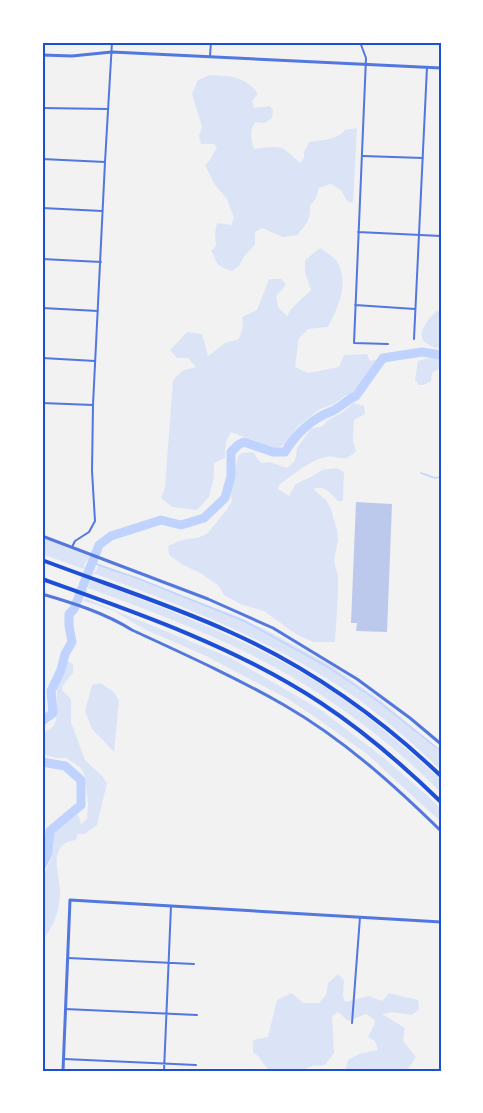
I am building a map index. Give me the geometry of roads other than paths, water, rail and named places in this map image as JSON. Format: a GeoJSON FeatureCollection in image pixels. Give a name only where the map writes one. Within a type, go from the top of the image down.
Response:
{"type":"FeatureCollection","features":[{"type":"Feature","properties":{"kind":"highway"},"geometry":{"type":"LineString","coordinates":[[42,560],[202,620],[290,662],[371,714],[441,776]]}},
{"type":"Feature","properties":{"kind":"highway"},"geometry":{"type":"LineString","coordinates":[[42,579],[204,640],[255,665],[305,693],[365,734],[441,802]]}},
{"type":"Feature","properties":{"kind":"street"},"geometry":{"type":"LineString","coordinates":[[72,547],[75,541],[89,532],[95,521],[92,471],[93,405],[112,42]]}},
{"type":"Feature","properties":{"kind":"street"},"geometry":{"type":"LineString","coordinates":[[210,56],[211,42]]}},
{"type":"Feature","properties":{"kind":"street"},"geometry":{"type":"LineString","coordinates":[[360,42],[366,64],[354,344],[388,344]]}},
{"type":"Feature","properties":{"kind":"street"},"geometry":{"type":"LineString","coordinates":[[42,55],[72,57],[112,52],[441,68]]}},
{"type":"Feature","properties":{"kind":"street"},"geometry":{"type":"LineString","coordinates":[[414,339],[427,67]]}},
{"type":"Feature","properties":{"kind":"street"},"geometry":{"type":"LineString","coordinates":[[42,108],[108,109]]}},
{"type":"Feature","properties":{"kind":"street"},"geometry":{"type":"LineString","coordinates":[[362,156],[423,158]]}},
{"type":"Feature","properties":{"kind":"street"},"geometry":{"type":"LineString","coordinates":[[42,159],[105,162]]}},
{"type":"Feature","properties":{"kind":"street"},"geometry":{"type":"LineString","coordinates":[[42,208],[102,211]]}},
{"type":"Feature","properties":{"kind":"street"},"geometry":{"type":"LineString","coordinates":[[358,232],[441,236]]}},
{"type":"Feature","properties":{"kind":"street"},"geometry":{"type":"LineString","coordinates":[[42,259],[100,262]]}},
{"type":"Feature","properties":{"kind":"street"},"geometry":{"type":"LineString","coordinates":[[355,305],[415,309]]}},
{"type":"Feature","properties":{"kind":"street"},"geometry":{"type":"LineString","coordinates":[[42,308],[98,311]]}},
{"type":"Feature","properties":{"kind":"street"},"geometry":{"type":"LineString","coordinates":[[42,358],[95,361]]}},
{"type":"Feature","properties":{"kind":"street"},"geometry":{"type":"LineString","coordinates":[[42,403],[93,405]]}},
{"type":"Feature","properties":{"kind":"street"},"geometry":{"type":"LineString","coordinates":[[42,536],[217,603],[273,628],[357,679],[441,744]]}},
{"type":"Feature","properties":{"kind":"street"},"geometry":{"type":"LineString","coordinates":[[42,594],[72,602],[117,621],[230,675],[286,706],[335,738],[369,765],[441,831]]}},
{"type":"Feature","properties":{"kind":"street"},"geometry":{"type":"LineString","coordinates":[[63,1071],[70,900],[441,922]]}},
{"type":"Feature","properties":{"kind":"street"},"geometry":{"type":"LineString","coordinates":[[164,1071],[171,906]]}},
{"type":"Feature","properties":{"kind":"street"},"geometry":{"type":"LineString","coordinates":[[352,1023],[360,917]]}},
{"type":"Feature","properties":{"kind":"street"},"geometry":{"type":"LineString","coordinates":[[67,958],[194,964]]}},
{"type":"Feature","properties":{"kind":"street"},"geometry":{"type":"LineString","coordinates":[[65,1009],[197,1015]]}},
{"type":"Feature","properties":{"kind":"street"},"geometry":{"type":"LineString","coordinates":[[63,1059],[196,1065]]}},
{"type":"Feature","properties":{"kind":"waterway"},"geometry":{"type":"LineString","coordinates":[[42,721],[53,713],[51,691],[72,642],[69,614],[74,609],[99,545],[111,536],[161,520],[181,525],[204,518],[225,498],[231,476],[231,452],[238,445],[244,442],[273,452],[285,452],[296,436],[311,422],[356,396],[383,358],[422,352],[441,355]]}},
{"type":"Feature","properties":{"kind":"waterway"},"geometry":{"type":"LineString","coordinates":[[421,473],[435,478],[441,477]]}},
{"type":"Feature","properties":{"kind":"waterway"},"geometry":{"type":"LineString","coordinates":[[93,563],[244,621],[328,667],[379,702],[441,751]]}},
{"type":"Feature","properties":{"kind":"waterway"},"geometry":{"type":"LineString","coordinates":[[42,762],[65,766],[81,780],[81,805],[50,831],[48,854],[42,865]]}}]}
